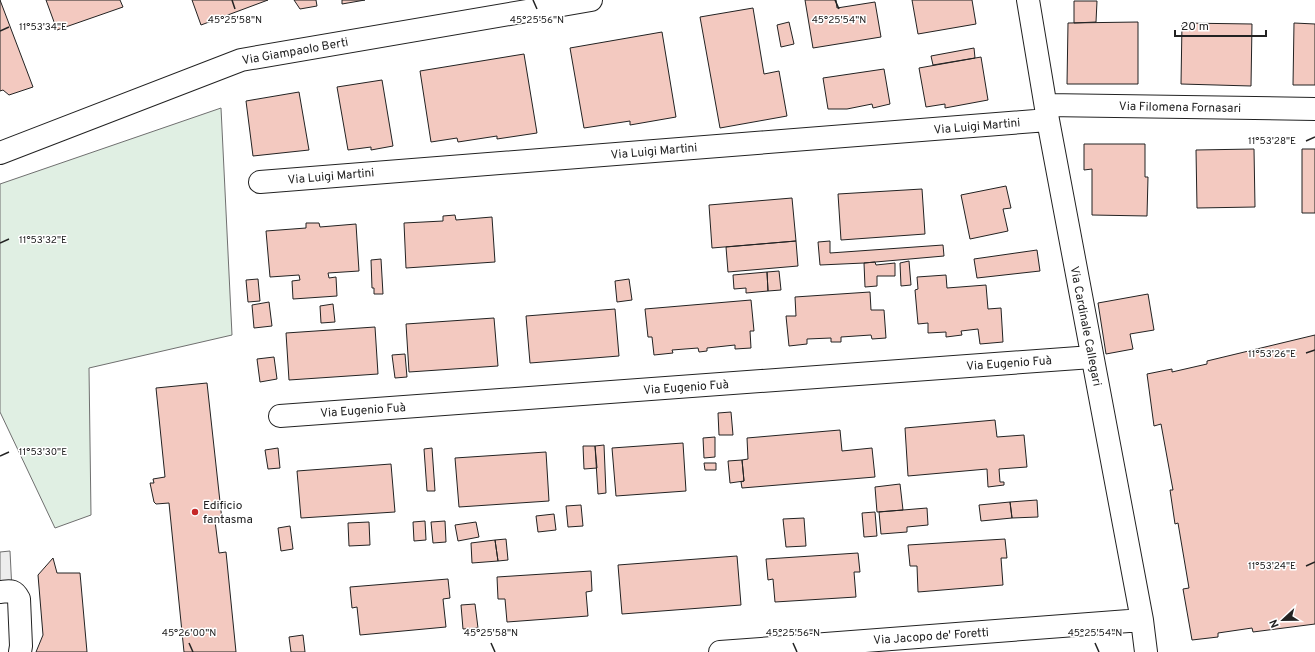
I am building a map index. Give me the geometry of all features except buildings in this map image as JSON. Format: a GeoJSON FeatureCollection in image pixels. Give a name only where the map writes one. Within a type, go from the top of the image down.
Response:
{"type":"FeatureCollection","features":[{"type":"Feature","properties":{"kind":"street","name":"Via Giampaolo Berti"},"geometry":{"type":"LineString","coordinates":[[0,153],[241,60],[531,5],[590,0]]}},
{"type":"Feature","properties":{"kind":"street","name":"Via Cardinale Callegari"},"geometry":{"type":"LineString","coordinates":[[1028,0],[1092,357],[1142,620],[1146,652]]}},
{"type":"Feature","properties":{"kind":"street","name":"Via Filomena Fornasari"},"geometry":{"type":"LineString","coordinates":[[1047,112],[1315,109]]}},
{"type":"Feature","properties":{"kind":"street","name":"Via Luigi Martini"},"geometry":{"type":"LineString","coordinates":[[260,182],[1047,112]]}},
{"type":"Feature","properties":{"kind":"street","name":"Via Eugenio Fuà"},"geometry":{"type":"LineString","coordinates":[[280,416],[1092,357]]}},
{"type":"Feature","properties":{"kind":"street"},"geometry":{"type":"LineString","coordinates":[[8,593],[19,599],[22,646],[20,652]]}},
{"type":"Feature","properties":{"kind":"street","name":"Via Jacopo de' Foretti"},"geometry":{"type":"LineString","coordinates":[[720,652],[1142,620]]}},
{"type":"Feature","properties":{"kind":"green space"},"geometry":{"type":"Polygon","coordinates":[[[221,108],[232,335],[89,368],[91,515],[55,528],[0,412],[0,184],[221,108]]]}},
{"type":"Feature","properties":{"kind":"shaded area"},"geometry":{"type":"Polygon","coordinates":[[[10,551],[12,591],[0,592],[0,552],[10,551]]]}},
{"type":"Feature","properties":{"kind":"place","name":"Edificio fantasma"},"geometry":{"type":"Point","coordinates":[195,512]}}]}
